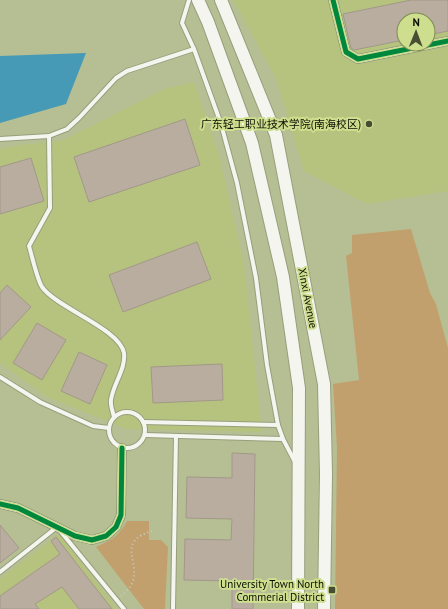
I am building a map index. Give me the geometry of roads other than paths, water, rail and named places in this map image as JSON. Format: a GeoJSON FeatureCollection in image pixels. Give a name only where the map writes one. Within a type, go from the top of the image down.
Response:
{"type":"FeatureCollection","features":[{"type":"Feature","properties":{"kind":"main road","name":"Xinxi Avenue"},"geometry":{"type":"LineString","coordinates":[[198,0],[208,22],[252,143],[283,277],[300,388],[298,609]]}},
{"type":"Feature","properties":{"kind":"main road","name":"Xinxi Avenue"},"geometry":{"type":"LineString","coordinates":[[222,0],[276,135],[324,384],[326,474],[324,609]]}},
{"type":"Feature","properties":{"kind":"street"},"geometry":{"type":"LineString","coordinates":[[333,0],[346,52],[358,59],[448,41]]}},
{"type":"Feature","properties":{"kind":"street"},"geometry":{"type":"LineString","coordinates":[[0,504],[18,508],[75,536],[92,540],[106,536],[116,527],[121,514],[122,448]]}},
{"type":"Feature","properties":{"kind":"lane"},"geometry":{"type":"LineString","coordinates":[[189,0],[182,23],[194,49],[221,124],[237,183],[256,278],[267,365],[278,425],[283,439],[299,470]]}},
{"type":"Feature","properties":{"kind":"lane"},"geometry":{"type":"LineString","coordinates":[[0,139],[49,136],[66,129],[75,122],[116,78],[127,71],[194,49]]}},
{"type":"Feature","properties":{"kind":"lane"},"geometry":{"type":"LineString","coordinates":[[49,136],[50,208],[29,246],[41,286],[51,296],[109,333],[119,343],[124,352],[122,365],[111,400],[114,417]]}},
{"type":"Feature","properties":{"kind":"lane"},"geometry":{"type":"LineString","coordinates":[[0,377],[40,402],[93,426],[109,428]]}},
{"type":"Feature","properties":{"kind":"lane"},"geometry":{"type":"LineString","coordinates":[[131,412],[137,415],[143,422],[146,430],[145,435],[138,445],[133,448],[122,448],[116,445],[109,435],[111,422],[114,417],[119,414],[131,412]]}},
{"type":"Feature","properties":{"kind":"lane"},"geometry":{"type":"LineString","coordinates":[[143,422],[278,425]]}},
{"type":"Feature","properties":{"kind":"lane"},"geometry":{"type":"LineString","coordinates":[[145,435],[283,439]]}},
{"type":"Feature","properties":{"kind":"lane"},"geometry":{"type":"LineString","coordinates":[[173,609],[176,436]]}},
{"type":"Feature","properties":{"kind":"lane"},"geometry":{"type":"LineString","coordinates":[[0,572],[57,527],[124,609]]}},
{"type":"Feature","properties":{"kind":"water"},"geometry":{"type":"Polygon","coordinates":[[[86,53],[66,104],[0,123],[0,56],[86,53]]]}},
{"type":"Feature","properties":{"kind":"place","name":"广东轻工职业技术学院(南海校区)"},"geometry":{"type":"Point","coordinates":[369,124]}},
{"type":"Feature","properties":{"kind":"place","name":"University Town North Commerial District"},"geometry":{"type":"Point","coordinates":[332,590]}}]}
